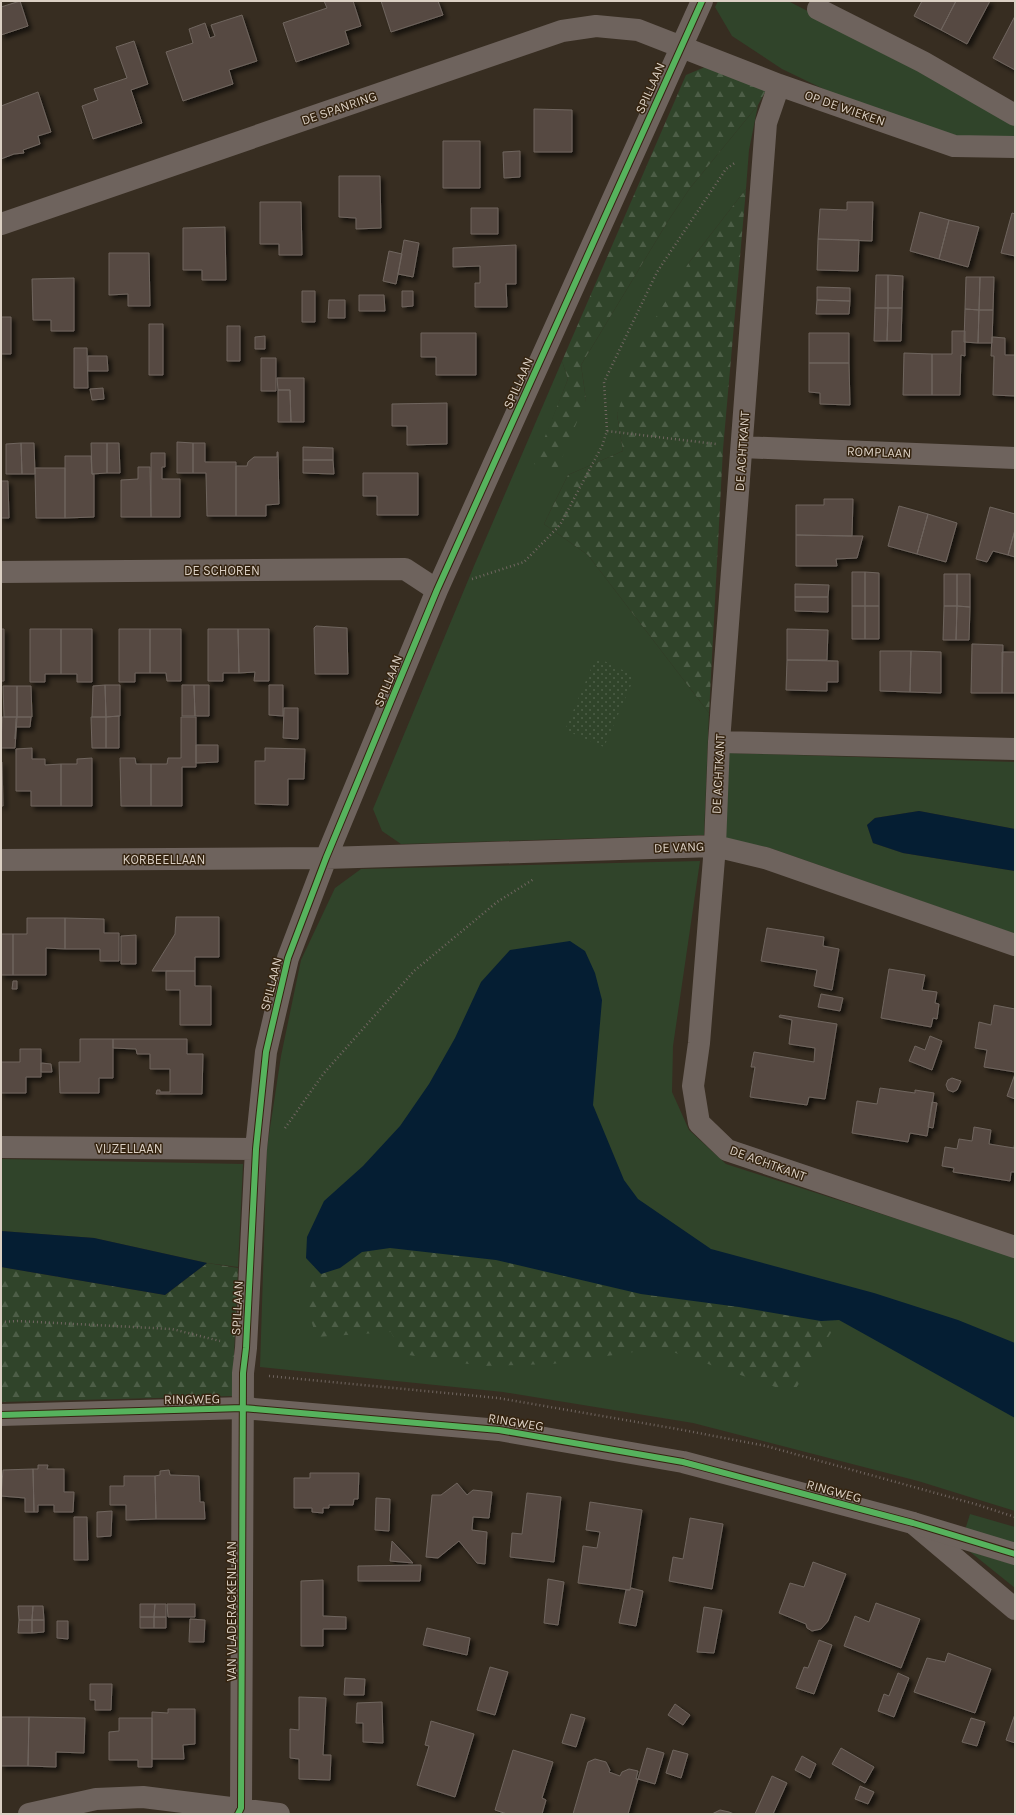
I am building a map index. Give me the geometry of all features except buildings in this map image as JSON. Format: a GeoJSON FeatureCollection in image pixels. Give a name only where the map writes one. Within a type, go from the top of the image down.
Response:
{"type":"FeatureCollection","features":[{"type":"Feature","properties":{"kind":"street","name":"SPILLAAN"},"geometry":{"type":"LineString","coordinates":[[243,1408],[243,1373],[246,1348],[256,1148],[266,1052],[288,958],[326,858],[437,590],[702,1]]}},
{"type":"Feature","properties":{"kind":"street"},"geometry":{"type":"LineString","coordinates":[[818,10],[923,62],[1015,115]]}},
{"type":"Feature","properties":{"kind":"street","name":"DE SPANRING"},"geometry":{"type":"LineString","coordinates":[[1,224],[562,31],[596,26],[638,30],[681,46]]}},
{"type":"Feature","properties":{"kind":"street","name":"OP DE WIEKEN"},"geometry":{"type":"LineString","coordinates":[[681,46],[779,85],[954,146],[1015,147]]}},
{"type":"Feature","properties":{"kind":"street","name":"DE ACHTKANT"},"geometry":{"type":"LineString","coordinates":[[779,85],[766,123],[719,742],[715,846],[699,1043],[693,1086],[699,1123],[727,1150],[1015,1247]]}},
{"type":"Feature","properties":{"kind":"street","name":"ROMPLAAN"},"geometry":{"type":"LineString","coordinates":[[742,447],[1015,458]]}},
{"type":"Feature","properties":{"kind":"street","name":"DE SCHOREN"},"geometry":{"type":"LineString","coordinates":[[1,572],[405,569],[437,590]]}},
{"type":"Feature","properties":{"kind":"street"},"geometry":{"type":"LineString","coordinates":[[719,742],[1015,749]]}},
{"type":"Feature","properties":{"kind":"street","name":"DE VANG"},"geometry":{"type":"LineString","coordinates":[[326,858],[715,846],[765,858],[1015,945]]}},
{"type":"Feature","properties":{"kind":"street","name":"KORBEELLAAN"},"geometry":{"type":"LineString","coordinates":[[1,860],[326,858]]}},
{"type":"Feature","properties":{"kind":"street","name":"VIJZELLAAN"},"geometry":{"type":"LineString","coordinates":[[1,1147],[256,1148]]}},
{"type":"Feature","properties":{"kind":"street","name":"RINGWEG"},"geometry":{"type":"LineString","coordinates":[[1,1415],[243,1408],[507,1431],[683,1462],[913,1523],[1015,1554]]}},
{"type":"Feature","properties":{"kind":"street","name":"VAN VLADERACKENLAAN"},"geometry":{"type":"LineString","coordinates":[[240,1811],[243,1408]]}},
{"type":"Feature","properties":{"kind":"street","name":"RINGWEG"},"geometry":{"type":"LineString","coordinates":[[913,1523],[1015,1609]]}},
{"type":"Feature","properties":{"kind":"street"},"geometry":{"type":"LineString","coordinates":[[29,1814],[96,1799],[143,1797],[240,1811],[279,1814]]}},
{"type":"Feature","properties":{"kind":"path"},"geometry":{"type":"LineString","coordinates":[[437,590],[524,562],[560,525],[602,446],[607,431],[604,382],[657,272],[726,169],[765,139]]}},
{"type":"Feature","properties":{"kind":"path"},"geometry":{"type":"LineString","coordinates":[[607,431],[742,447]]}},
{"type":"Feature","properties":{"kind":"path"},"geometry":{"type":"LineString","coordinates":[[283,1132],[324,1073],[414,971],[498,902],[536,878]]}},
{"type":"Feature","properties":{"kind":"path"},"geometry":{"type":"LineString","coordinates":[[1,1322],[24,1321],[172,1329],[246,1348]]}},
{"type":"Feature","properties":{"kind":"green space"},"geometry":{"type":"Polygon","coordinates":[[[718,1],[788,1],[847,31],[1015,123],[1015,138],[954,136],[834,94],[782,69],[732,36],[715,7],[718,1]]]}},
{"type":"Feature","properties":{"kind":"green space"},"geometry":{"type":"Polygon","coordinates":[[[717,62],[769,85],[758,105],[690,188],[668,221],[581,365],[586,400],[557,470],[534,464],[568,379],[562,361],[686,75],[717,62]]]}},
{"type":"Feature","properties":{"kind":"green space"},"geometry":{"type":"Polygon","coordinates":[[[758,105],[749,150],[746,189],[688,264],[617,414],[623,451],[568,475],[544,524],[588,555],[709,713],[704,835],[401,844],[382,831],[373,809],[474,566],[562,361],[568,379],[535,464],[586,400],[581,365],[668,221],[690,188],[758,105]]]}},
{"type":"Feature","properties":{"kind":"green space"},"geometry":{"type":"Polygon","coordinates":[[[746,189],[723,449],[709,713],[588,555],[544,524],[568,475],[623,451],[617,414],[641,342],[688,264],[746,189]]]}},
{"type":"Feature","properties":{"kind":"green space"},"geometry":{"type":"Polygon","coordinates":[[[596,657],[635,676],[604,747],[565,730],[596,657]]]}},
{"type":"Feature","properties":{"kind":"green space"},"geometry":{"type":"Polygon","coordinates":[[[728,753],[1015,762],[1015,829],[919,811],[875,818],[867,825],[873,843],[903,853],[1015,871],[1015,934],[770,848],[723,838],[728,753]]]}},
{"type":"Feature","properties":{"kind":"green space"},"geometry":{"type":"Polygon","coordinates":[[[700,861],[673,1046],[672,1092],[689,1130],[726,1164],[1015,1257],[1015,1511],[918,1481],[693,1423],[503,1392],[260,1367],[267,1148],[281,1056],[301,960],[335,888],[361,869],[700,861]]]}},
{"type":"Feature","properties":{"kind":"green space"},"geometry":{"type":"Polygon","coordinates":[[[1,1159],[243,1164],[238,1267],[207,1263],[94,1238],[1,1231],[1,1159]]]}},
{"type":"Feature","properties":{"kind":"green space"},"geometry":{"type":"Polygon","coordinates":[[[390,1248],[496,1260],[641,1294],[739,1307],[821,1321],[839,1320],[793,1393],[661,1348],[552,1364],[482,1366],[402,1354],[391,1332],[316,1337],[307,1305],[314,1266],[321,1274],[340,1268],[362,1252],[390,1248]]]}},
{"type":"Feature","properties":{"kind":"green space"},"geometry":{"type":"Polygon","coordinates":[[[207,1263],[238,1268],[232,1396],[1,1402],[1,1267],[165,1295],[207,1263]]]}},
{"type":"Feature","properties":{"kind":"green space"},"geometry":{"type":"Polygon","coordinates":[[[970,1514],[1015,1527],[1015,1545],[965,1530],[970,1514]]]}},
{"type":"Feature","properties":{"kind":"green space"},"geometry":{"type":"Polygon","coordinates":[[[969,1551],[1015,1565],[1015,1588],[969,1551]]]}},
{"type":"Feature","properties":{"kind":"water"},"geometry":{"type":"Polygon","coordinates":[[[919,811],[1015,829],[1015,871],[903,853],[873,843],[867,825],[875,818],[919,811]]]}},
{"type":"Feature","properties":{"kind":"water"},"geometry":{"type":"Polygon","coordinates":[[[570,941],[585,951],[595,973],[602,1000],[593,1105],[624,1180],[638,1199],[711,1249],[874,1293],[958,1320],[1015,1343],[1015,1418],[839,1320],[821,1321],[739,1307],[641,1294],[496,1260],[390,1248],[362,1252],[340,1268],[321,1274],[306,1258],[307,1237],[324,1201],[363,1166],[400,1126],[429,1084],[455,1038],[481,982],[510,950],[570,941]]]}},
{"type":"Feature","properties":{"kind":"water"},"geometry":{"type":"Polygon","coordinates":[[[1,1231],[94,1238],[207,1263],[165,1295],[1,1267],[1,1231]]]}},
{"type":"Feature","properties":{"kind":"cycle path"},"geometry":{"type":"LineString","coordinates":[[238,1814],[241,1808],[243,1373],[246,1348],[256,1149],[266,1052],[288,958],[326,858],[437,590],[702,1]]}},
{"type":"Feature","properties":{"kind":"cycle path"},"geometry":{"type":"LineString","coordinates":[[1,1415],[243,1408],[499,1430],[683,1462],[913,1523],[1015,1554]]}}]}
